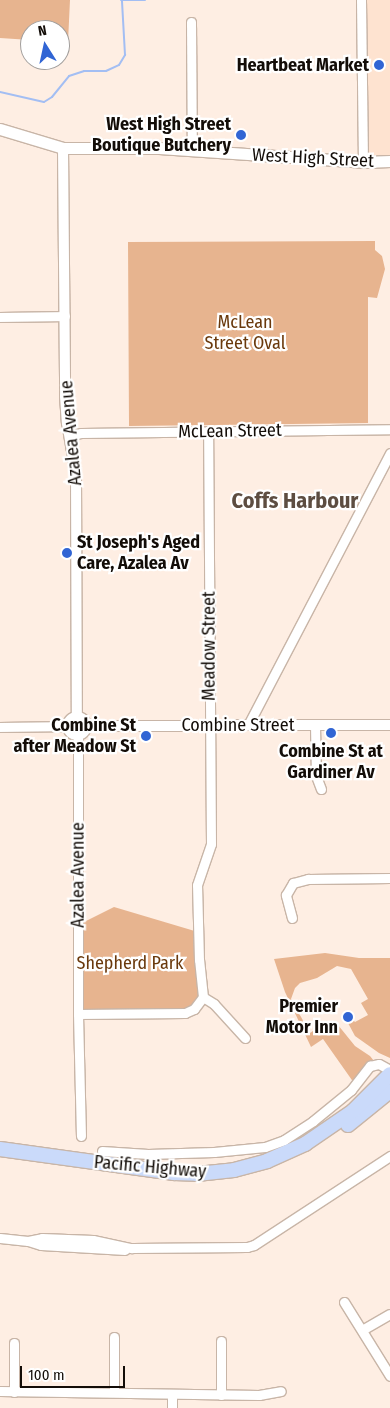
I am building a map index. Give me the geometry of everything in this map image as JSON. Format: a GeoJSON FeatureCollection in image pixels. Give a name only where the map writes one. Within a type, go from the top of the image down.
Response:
{"type":"FeatureCollection","features":[{"type":"Feature","properties":{"kind":"highway","name":"Pacific Highway"},"geometry":{"type":"LineString","coordinates":[[0,1149],[174,1173],[210,1174],[234,1170],[280,1156],[312,1139],[352,1111],[390,1074]]}},
{"type":"Feature","properties":{"kind":"highway","name":"Pacific Highway"},"geometry":{"type":"LineString","coordinates":[[0,1158],[168,1181],[211,1183],[232,1180],[269,1170],[316,1148],[360,1117],[390,1091]]}},
{"type":"Feature","properties":{"kind":"main road","name":"West High Street"},"geometry":{"type":"LineString","coordinates":[[0,129],[63,148],[192,150],[363,162],[390,161]]}},
{"type":"Feature","properties":{"kind":"street"},"geometry":{"type":"LineString","coordinates":[[362,0],[363,162]]}},
{"type":"Feature","properties":{"kind":"street"},"geometry":{"type":"LineString","coordinates":[[191,22],[192,150]]}},
{"type":"Feature","properties":{"kind":"street","name":"Azalea Avenue"},"geometry":{"type":"LineString","coordinates":[[63,148],[65,396],[76,474],[77,718]]}},
{"type":"Feature","properties":{"kind":"street"},"geometry":{"type":"LineString","coordinates":[[0,317],[65,316]]}},
{"type":"Feature","properties":{"kind":"street","name":"McLean Street"},"geometry":{"type":"LineString","coordinates":[[70,435],[390,429]]}},
{"type":"Feature","properties":{"kind":"street","name":"Meadow Street"},"geometry":{"type":"LineString","coordinates":[[203,998],[199,960],[197,885],[211,844],[208,432]]}},
{"type":"Feature","properties":{"kind":"street"},"geometry":{"type":"LineString","coordinates":[[248,725],[390,453]]}},
{"type":"Feature","properties":{"kind":"street"},"geometry":{"type":"LineString","coordinates":[[77,718],[84,720],[86,726],[84,732],[78,735],[71,732],[68,726],[70,721],[77,718]]}},
{"type":"Feature","properties":{"kind":"street"},"geometry":{"type":"LineString","coordinates":[[315,725],[316,776],[321,789]]}},
{"type":"Feature","properties":{"kind":"street","name":"Combine Street"},"geometry":{"type":"LineString","coordinates":[[86,726],[390,725]]}},
{"type":"Feature","properties":{"kind":"street"},"geometry":{"type":"LineString","coordinates":[[0,727],[68,726]]}},
{"type":"Feature","properties":{"kind":"street","name":"Azalea Avenue"},"geometry":{"type":"LineString","coordinates":[[78,735],[78,1014],[81,1136]]}},
{"type":"Feature","properties":{"kind":"street"},"geometry":{"type":"LineString","coordinates":[[292,918],[286,895],[293,883],[308,879],[390,878]]}},
{"type":"Feature","properties":{"kind":"street"},"geometry":{"type":"LineString","coordinates":[[78,1014],[184,1013],[194,1008],[203,998],[214,1004],[245,1038]]}},
{"type":"Feature","properties":{"kind":"street"},"geometry":{"type":"LineString","coordinates":[[102,1151],[140,1154],[214,1152],[264,1147],[284,1140],[313,1121],[351,1090],[370,1066],[379,1064],[390,1070]]}},
{"type":"Feature","properties":{"kind":"street"},"geometry":{"type":"LineString","coordinates":[[0,1238],[28,1241],[42,1238],[93,1240],[132,1248],[240,1249],[254,1245],[390,1156]]}},
{"type":"Feature","properties":{"kind":"street"},"geometry":{"type":"LineString","coordinates":[[344,1302],[390,1376]]}},
{"type":"Feature","properties":{"kind":"street"},"geometry":{"type":"LineString","coordinates":[[362,1330],[390,1314]]}},
{"type":"Feature","properties":{"kind":"street"},"geometry":{"type":"LineString","coordinates":[[114,1337],[114,1392]]}},
{"type":"Feature","properties":{"kind":"street"},"geometry":{"type":"LineString","coordinates":[[221,1342],[221,1395]]}},
{"type":"Feature","properties":{"kind":"street"},"geometry":{"type":"LineString","coordinates":[[14,1343],[14,1392]]}},
{"type":"Feature","properties":{"kind":"street"},"geometry":{"type":"LineString","coordinates":[[0,1391],[259,1395],[281,1391]]}},
{"type":"Feature","properties":{"kind":"street"},"geometry":{"type":"LineString","coordinates":[[172,1395],[172,1408]]}},
{"type":"Feature","properties":{"kind":"shaded area"},"geometry":{"type":"Polygon","coordinates":[[[361,0],[390,0],[390,162],[361,162],[361,0]]]}},
{"type":"Feature","properties":{"kind":"green space"},"geometry":{"type":"Polygon","coordinates":[[[0,0],[70,0],[69,20],[20,20],[20,39],[0,38],[0,0]]]}},
{"type":"Feature","properties":{"kind":"green space","name":"McLean Street Oval"},"geometry":{"type":"Polygon","coordinates":[[[375,241],[375,250],[382,256],[385,269],[377,298],[368,297],[368,423],[129,426],[128,242],[375,241]]]}},
{"type":"Feature","properties":{"kind":"green space","name":"Shepherd Park"},"geometry":{"type":"Polygon","coordinates":[[[114,907],[198,932],[203,997],[194,1009],[78,1014],[78,925],[114,907]]]}},
{"type":"Feature","properties":{"kind":"green space"},"geometry":{"type":"Polygon","coordinates":[[[325,953],[359,958],[390,958],[390,1058],[379,1053],[355,1036],[348,1023],[353,1020],[355,1022],[368,1015],[361,1003],[368,999],[351,969],[337,966],[317,978],[300,983],[295,988],[291,999],[310,1033],[316,1029],[320,1035],[338,1025],[355,1046],[374,1061],[354,1083],[323,1039],[311,1047],[285,992],[274,959],[325,953]]]}},
{"type":"Feature","properties":{"kind":"waterway"},"geometry":{"type":"LineString","coordinates":[[121,0],[145,0]]}},
{"type":"Feature","properties":{"kind":"waterway"},"geometry":{"type":"LineString","coordinates":[[0,92],[44,102],[52,97],[69,76],[84,71],[106,71],[119,65],[125,55],[122,1]]}},
{"type":"Feature","properties":{"kind":"place","name":"Heartbeat Market"},"geometry":{"type":"Point","coordinates":[379,65]}},
{"type":"Feature","properties":{"kind":"place","name":"West High Street Boutique Butchery"},"geometry":{"type":"Point","coordinates":[241,135]}},
{"type":"Feature","properties":{"kind":"place","name":"St Joseph's Aged Care, Azalea Av"},"geometry":{"type":"Point","coordinates":[67,553]}},
{"type":"Feature","properties":{"kind":"place","name":"Combine St at Gardiner Av"},"geometry":{"type":"Point","coordinates":[331,733]}},
{"type":"Feature","properties":{"kind":"place","name":"Combine St after Meadow St"},"geometry":{"type":"Point","coordinates":[146,736]}},
{"type":"Feature","properties":{"kind":"place","name":"Premier Motor Inn"},"geometry":{"type":"Point","coordinates":[348,1017]}},
{"type":"Feature","properties":{"kind":"district","name":"Coffs Harbour"},"geometry":{"type":"Point","coordinates":[295,501]}}]}
